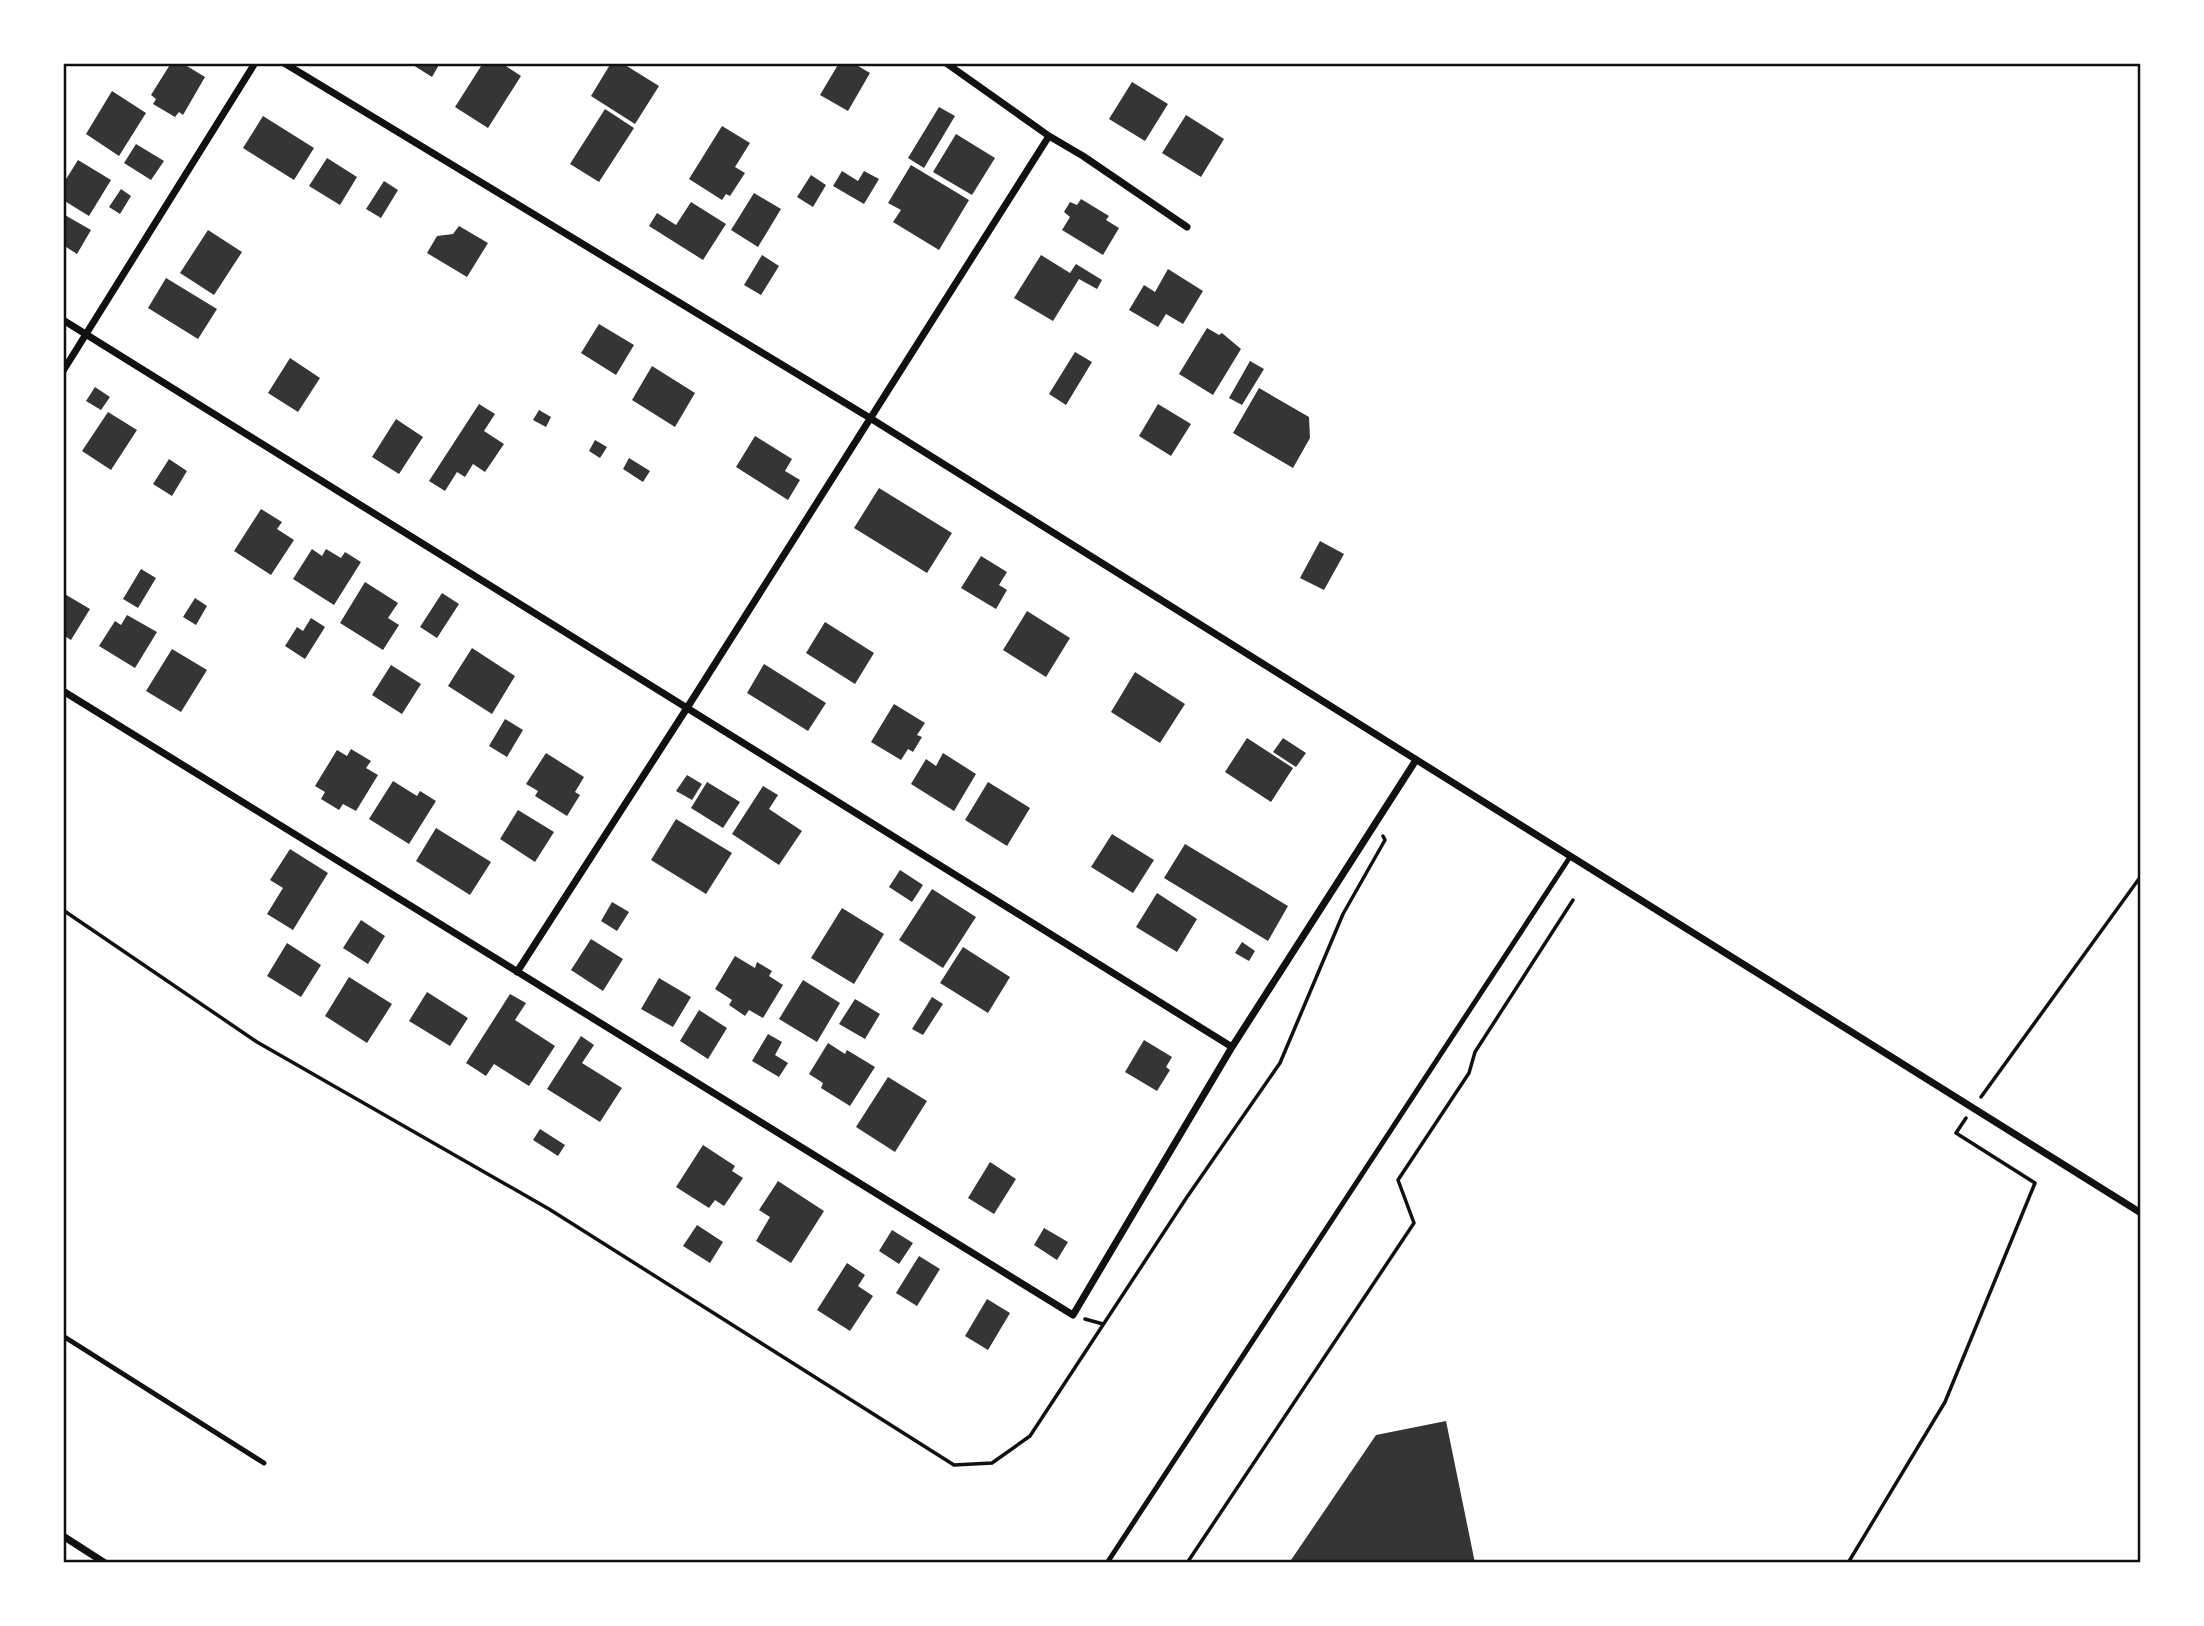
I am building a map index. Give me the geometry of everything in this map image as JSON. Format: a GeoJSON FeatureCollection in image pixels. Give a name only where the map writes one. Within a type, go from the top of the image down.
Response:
{"type":"FeatureCollection","features":[{"type":"Feature","properties":{"kind":"street"},"geometry":{"type":"LineString","coordinates":[[63,371],[255,63]]}},
{"type":"Feature","properties":{"kind":"street"},"geometry":{"type":"LineString","coordinates":[[284,63],[870,418],[2141,1213]]}},
{"type":"Feature","properties":{"kind":"street"},"geometry":{"type":"LineString","coordinates":[[946,63],[1187,228]]}},
{"type":"Feature","properties":{"kind":"street"},"geometry":{"type":"LineString","coordinates":[[517,972],[1049,136]]}},
{"type":"Feature","properties":{"kind":"street"},"geometry":{"type":"LineString","coordinates":[[63,320],[1232,1047]]}},
{"type":"Feature","properties":{"kind":"street"},"geometry":{"type":"LineString","coordinates":[[63,691],[1073,1315],[1232,1047],[1416,760]]}},
{"type":"Feature","properties":{"kind":"street"},"geometry":{"type":"LineString","coordinates":[[63,1536],[105,1563]]}},
{"type":"Feature","properties":{"kind":"lane"},"geometry":{"type":"LineString","coordinates":[[1107,1563],[1570,857]]}},
{"type":"Feature","properties":{"kind":"lane"},"geometry":{"type":"LineString","coordinates":[[63,1336],[264,1463]]}},
{"type":"Feature","properties":{"kind":"path"},"geometry":{"type":"LineString","coordinates":[[63,910],[257,1042],[549,1209],[954,1465],[992,1463],[1030,1436],[1187,1197],[1280,1063],[1343,914],[1385,840],[1377,821]]}},
{"type":"Feature","properties":{"kind":"path"},"geometry":{"type":"LineString","coordinates":[[1848,1563],[1945,1402],[2035,1183],[1956,1133],[2141,876]]}},
{"type":"Feature","properties":{"kind":"path"},"geometry":{"type":"LineString","coordinates":[[1187,1563],[1414,1223],[1398,1180],[1469,1073],[1475,1052],[1573,900]]}},
{"type":"Feature","properties":{"kind":"building"},"geometry":{"type":"Polygon","coordinates":[[[171,63],[182,63],[205,77],[183,115],[179,112],[175,117],[153,104],[156,99],[151,95],[171,63]]]}},
{"type":"Feature","properties":{"kind":"building"},"geometry":{"type":"Polygon","coordinates":[[[440,63],[432,77],[413,65],[440,63]]]}},
{"type":"Feature","properties":{"kind":"building"},"geometry":{"type":"Polygon","coordinates":[[[483,63],[501,63],[521,76],[488,128],[455,107],[483,63]]]}},
{"type":"Feature","properties":{"kind":"building"},"geometry":{"type":"Polygon","coordinates":[[[611,63],[622,63],[659,86],[635,124],[591,96],[611,63]]]}},
{"type":"Feature","properties":{"kind":"building"},"geometry":{"type":"Polygon","coordinates":[[[839,63],[853,63],[870,73],[848,111],[820,95],[839,63]]]}},
{"type":"Feature","properties":{"kind":"building"},"geometry":{"type":"Polygon","coordinates":[[[1132,82],[1168,104],[1145,141],[1109,119],[1132,82]]]}},
{"type":"Feature","properties":{"kind":"building"},"geometry":{"type":"Polygon","coordinates":[[[112,91],[146,113],[119,156],[86,134],[112,91]]]}},
{"type":"Feature","properties":{"kind":"building"},"geometry":{"type":"Polygon","coordinates":[[[939,107],[955,116],[924,168],[908,158],[939,107]]]}},
{"type":"Feature","properties":{"kind":"building"},"geometry":{"type":"Polygon","coordinates":[[[605,109],[634,128],[599,182],[570,164],[605,109]]]}},
{"type":"Feature","properties":{"kind":"building"},"geometry":{"type":"Polygon","coordinates":[[[1186,115],[1224,139],[1201,177],[1162,153],[1186,115]]]}},
{"type":"Feature","properties":{"kind":"building"},"geometry":{"type":"Polygon","coordinates":[[[263,116],[314,148],[294,180],[243,148],[263,116]]]}},
{"type":"Feature","properties":{"kind":"building"},"geometry":{"type":"Polygon","coordinates":[[[722,126],[750,143],[735,167],[745,173],[730,196],[726,194],[722,200],[689,179],[722,126]]]}},
{"type":"Feature","properties":{"kind":"building"},"geometry":{"type":"Polygon","coordinates":[[[956,134],[995,158],[972,195],[933,172],[956,134]]]}},
{"type":"Feature","properties":{"kind":"building"},"geometry":{"type":"Polygon","coordinates":[[[136,144],[164,161],[151,180],[124,163],[136,144]]]}},
{"type":"Feature","properties":{"kind":"building"},"geometry":{"type":"Polygon","coordinates":[[[327,158],[357,177],[340,205],[309,186],[327,158]]]}},
{"type":"Feature","properties":{"kind":"building"},"geometry":{"type":"Polygon","coordinates":[[[78,160],[111,180],[89,216],[63,200],[63,184],[78,160]]]}},
{"type":"Feature","properties":{"kind":"building"},"geometry":{"type":"Polygon","coordinates":[[[911,165],[969,200],[939,250],[893,222],[901,210],[888,203],[911,165]]]}},
{"type":"Feature","properties":{"kind":"building"},"geometry":{"type":"Polygon","coordinates":[[[842,171],[858,181],[864,171],[879,179],[864,204],[833,186],[842,171]]]}},
{"type":"Feature","properties":{"kind":"building"},"geometry":{"type":"Polygon","coordinates":[[[811,175],[826,185],[813,207],[797,197],[811,175]]]}},
{"type":"Feature","properties":{"kind":"building"},"geometry":{"type":"Polygon","coordinates":[[[384,181],[398,190],[381,218],[366,209],[384,181]]]}},
{"type":"Feature","properties":{"kind":"building"},"geometry":{"type":"Polygon","coordinates":[[[121,189],[131,196],[120,214],[109,207],[121,189]]]}},
{"type":"Feature","properties":{"kind":"building"},"geometry":{"type":"Polygon","coordinates":[[[754,193],[781,209],[758,247],[731,230],[754,193]]]}},
{"type":"Feature","properties":{"kind":"building"},"geometry":{"type":"Polygon","coordinates":[[[1081,199],[1109,216],[1106,220],[1119,228],[1103,255],[1062,230],[1070,217],[1064,212],[1070,202],[1077,205],[1081,199]]]}},
{"type":"Feature","properties":{"kind":"building"},"geometry":{"type":"Polygon","coordinates":[[[691,202],[726,224],[703,260],[649,226],[657,213],[676,225],[691,202]]]}},
{"type":"Feature","properties":{"kind":"building"},"geometry":{"type":"Polygon","coordinates":[[[63,214],[91,230],[77,254],[63,245],[63,214]]]}},
{"type":"Feature","properties":{"kind":"building"},"geometry":{"type":"Polygon","coordinates":[[[459,226],[488,243],[467,277],[427,253],[437,236],[453,234],[459,226]]]}},
{"type":"Feature","properties":{"kind":"building"},"geometry":{"type":"Polygon","coordinates":[[[208,230],[242,252],[214,295],[180,273],[208,230]]]}},
{"type":"Feature","properties":{"kind":"building"},"geometry":{"type":"Polygon","coordinates":[[[762,255],[779,266],[761,295],[744,285],[762,255]]]}},
{"type":"Feature","properties":{"kind":"building"},"geometry":{"type":"Polygon","coordinates":[[[1041,255],[1070,273],[1076,264],[1102,280],[1097,289],[1079,279],[1053,321],[1014,298],[1041,255]]]}},
{"type":"Feature","properties":{"kind":"building"},"geometry":{"type":"Polygon","coordinates":[[[1168,269],[1203,291],[1183,324],[1166,314],[1158,327],[1129,310],[1144,285],[1155,292],[1168,269]]]}},
{"type":"Feature","properties":{"kind":"building"},"geometry":{"type":"Polygon","coordinates":[[[166,278],[217,309],[198,339],[148,308],[166,278]]]}},
{"type":"Feature","properties":{"kind":"building"},"geometry":{"type":"Polygon","coordinates":[[[599,324],[634,345],[616,375],[581,353],[599,324]]]}},
{"type":"Feature","properties":{"kind":"building"},"geometry":{"type":"Polygon","coordinates":[[[1207,328],[1219,335],[1222,333],[1241,349],[1213,395],[1179,374],[1207,328]]]}},
{"type":"Feature","properties":{"kind":"building"},"geometry":{"type":"Polygon","coordinates":[[[1075,352],[1092,362],[1066,405],[1049,394],[1075,352]]]}},
{"type":"Feature","properties":{"kind":"building"},"geometry":{"type":"Polygon","coordinates":[[[290,358],[320,378],[298,412],[268,393],[290,358]]]}},
{"type":"Feature","properties":{"kind":"building"},"geometry":{"type":"Polygon","coordinates":[[[1250,361],[1264,369],[1242,405],[1229,398],[1250,361]]]}},
{"type":"Feature","properties":{"kind":"building"},"geometry":{"type":"Polygon","coordinates":[[[652,366],[695,393],[675,427],[632,400],[652,366]]]}},
{"type":"Feature","properties":{"kind":"building"},"geometry":{"type":"Polygon","coordinates":[[[95,387],[110,397],[101,410],[86,401],[95,387]]]}},
{"type":"Feature","properties":{"kind":"building"},"geometry":{"type":"Polygon","coordinates":[[[1259,388],[1309,417],[1310,438],[1293,468],[1233,433],[1259,388]]]}},
{"type":"Feature","properties":{"kind":"building"},"geometry":{"type":"Polygon","coordinates":[[[479,404],[495,414],[484,431],[504,444],[485,472],[473,464],[465,477],[457,472],[445,491],[429,481],[479,404]]]}},
{"type":"Feature","properties":{"kind":"building"},"geometry":{"type":"Polygon","coordinates":[[[1158,404],[1191,424],[1171,456],[1139,436],[1158,404]]]}},
{"type":"Feature","properties":{"kind":"building"},"geometry":{"type":"Polygon","coordinates":[[[539,410],[551,417],[546,427],[533,420],[539,410]]]}},
{"type":"Feature","properties":{"kind":"building"},"geometry":{"type":"Polygon","coordinates":[[[108,412],[137,430],[111,470],[82,451],[108,412]]]}},
{"type":"Feature","properties":{"kind":"building"},"geometry":{"type":"Polygon","coordinates":[[[396,419],[423,437],[399,474],[372,457],[396,419]]]}},
{"type":"Feature","properties":{"kind":"building"},"geometry":{"type":"Polygon","coordinates":[[[755,436],[792,459],[785,471],[800,480],[788,500],[736,467],[755,436]]]}},
{"type":"Feature","properties":{"kind":"building"},"geometry":{"type":"Polygon","coordinates":[[[595,440],[607,447],[600,458],[589,451],[595,440]]]}},
{"type":"Feature","properties":{"kind":"building"},"geometry":{"type":"Polygon","coordinates":[[[629,458],[650,471],[643,482],[623,469],[629,458]]]}},
{"type":"Feature","properties":{"kind":"building"},"geometry":{"type":"Polygon","coordinates":[[[169,459],[187,471],[172,496],[153,484],[169,459]]]}},
{"type":"Feature","properties":{"kind":"building"},"geometry":{"type":"Polygon","coordinates":[[[879,488],[952,533],[927,573],[854,528],[879,488]]]}},
{"type":"Feature","properties":{"kind":"building"},"geometry":{"type":"Polygon","coordinates":[[[261,509],[282,522],[277,529],[294,540],[271,575],[234,551],[261,509]]]}},
{"type":"Feature","properties":{"kind":"building"},"geometry":{"type":"Polygon","coordinates":[[[1320,541],[1344,554],[1324,590],[1300,578],[1320,541]]]}},
{"type":"Feature","properties":{"kind":"building"},"geometry":{"type":"Polygon","coordinates":[[[312,549],[322,556],[326,549],[341,558],[345,552],[361,562],[334,605],[293,579],[312,549]]]}},
{"type":"Feature","properties":{"kind":"building"},"geometry":{"type":"Polygon","coordinates":[[[981,556],[1007,572],[999,585],[1007,590],[996,609],[961,588],[981,556]]]}},
{"type":"Feature","properties":{"kind":"building"},"geometry":{"type":"Polygon","coordinates":[[[141,569],[156,578],[138,608],[123,599],[141,569]]]}},
{"type":"Feature","properties":{"kind":"building"},"geometry":{"type":"Polygon","coordinates":[[[365,582],[398,603],[388,618],[399,625],[383,650],[340,623],[365,582]]]}},
{"type":"Feature","properties":{"kind":"building"},"geometry":{"type":"Polygon","coordinates":[[[63,593],[90,609],[71,640],[63,635],[63,593]]]}},
{"type":"Feature","properties":{"kind":"building"},"geometry":{"type":"Polygon","coordinates":[[[442,593],[459,604],[437,638],[420,627],[442,593]]]}},
{"type":"Feature","properties":{"kind":"building"},"geometry":{"type":"Polygon","coordinates":[[[195,598],[207,606],[196,625],[183,617],[195,598]]]}},
{"type":"Feature","properties":{"kind":"building"},"geometry":{"type":"Polygon","coordinates":[[[1027,611],[1070,638],[1046,677],[1003,650],[1027,611]]]}},
{"type":"Feature","properties":{"kind":"building"},"geometry":{"type":"Polygon","coordinates":[[[127,615],[157,632],[135,668],[99,646],[115,621],[121,625],[127,615]]]}},
{"type":"Feature","properties":{"kind":"building"},"geometry":{"type":"Polygon","coordinates":[[[311,618],[325,627],[305,659],[285,646],[297,627],[303,631],[311,618]]]}},
{"type":"Feature","properties":{"kind":"building"},"geometry":{"type":"Polygon","coordinates":[[[825,622],[874,653],[855,684],[806,653],[825,622]]]}},
{"type":"Feature","properties":{"kind":"building"},"geometry":{"type":"Polygon","coordinates":[[[472,648],[515,676],[492,714],[448,686],[472,648]]]}},
{"type":"Feature","properties":{"kind":"building"},"geometry":{"type":"Polygon","coordinates":[[[172,649],[207,670],[181,712],[146,691],[172,649]]]}},
{"type":"Feature","properties":{"kind":"building"},"geometry":{"type":"Polygon","coordinates":[[[764,664],[826,703],[808,731],[747,693],[764,664]]]}},
{"type":"Feature","properties":{"kind":"building"},"geometry":{"type":"Polygon","coordinates":[[[391,665],[421,684],[402,714],[372,695],[391,665]]]}},
{"type":"Feature","properties":{"kind":"building"},"geometry":{"type":"Polygon","coordinates":[[[1135,672],[1185,704],[1160,743],[1111,712],[1135,672]]]}},
{"type":"Feature","properties":{"kind":"building"},"geometry":{"type":"Polygon","coordinates":[[[894,704],[925,723],[917,735],[922,737],[913,752],[908,749],[901,760],[871,742],[894,704]]]}},
{"type":"Feature","properties":{"kind":"building"},"geometry":{"type":"Polygon","coordinates":[[[505,719],[523,730],[507,757],[489,746],[505,719]]]}},
{"type":"Feature","properties":{"kind":"building"},"geometry":{"type":"Polygon","coordinates":[[[1247,738],[1293,768],[1271,802],[1225,772],[1247,738]]]}},
{"type":"Feature","properties":{"kind":"building"},"geometry":{"type":"Polygon","coordinates":[[[1283,738],[1306,753],[1296,767],[1273,752],[1283,738]]]}},
{"type":"Feature","properties":{"kind":"building"},"geometry":{"type":"Polygon","coordinates":[[[351,749],[371,761],[366,768],[378,775],[356,811],[343,804],[339,810],[321,799],[325,792],[315,786],[337,750],[347,756],[351,749]]]}},
{"type":"Feature","properties":{"kind":"building"},"geometry":{"type":"Polygon","coordinates":[[[546,753],[584,777],[575,792],[580,795],[567,816],[535,796],[538,791],[526,784],[546,753]]]}},
{"type":"Feature","properties":{"kind":"building"},"geometry":{"type":"Polygon","coordinates":[[[943,753],[976,774],[954,811],[911,784],[926,759],[936,766],[943,753]]]}},
{"type":"Feature","properties":{"kind":"building"},"geometry":{"type":"Polygon","coordinates":[[[687,775],[702,784],[692,800],[676,791],[687,775]]]}},
{"type":"Feature","properties":{"kind":"building"},"geometry":{"type":"Polygon","coordinates":[[[393,781],[417,796],[420,791],[436,801],[409,844],[369,819],[393,781]]]}},
{"type":"Feature","properties":{"kind":"building"},"geometry":{"type":"Polygon","coordinates":[[[707,782],[740,802],[723,828],[691,808],[707,782]]]}},
{"type":"Feature","properties":{"kind":"building"},"geometry":{"type":"Polygon","coordinates":[[[988,782],[1030,808],[1007,846],[965,820],[988,782]]]}},
{"type":"Feature","properties":{"kind":"building"},"geometry":{"type":"Polygon","coordinates":[[[763,786],[778,795],[769,809],[802,831],[779,865],[732,834],[763,786]]]}},
{"type":"Feature","properties":{"kind":"building"},"geometry":{"type":"Polygon","coordinates":[[[518,810],[554,832],[535,862],[500,839],[518,810]]]}},
{"type":"Feature","properties":{"kind":"building"},"geometry":{"type":"Polygon","coordinates":[[[676,819],[732,853],[706,894],[651,860],[676,819]]]}},
{"type":"Feature","properties":{"kind":"building"},"geometry":{"type":"Polygon","coordinates":[[[436,828],[491,862],[470,895],[416,861],[436,828]]]}},
{"type":"Feature","properties":{"kind":"building"},"geometry":{"type":"Polygon","coordinates":[[[1112,834],[1154,860],[1133,893],[1091,867],[1112,834]]]}},
{"type":"Feature","properties":{"kind":"building"},"geometry":{"type":"Polygon","coordinates":[[[1185,844],[1288,906],[1268,941],[1164,878],[1185,844]]]}},
{"type":"Feature","properties":{"kind":"building"},"geometry":{"type":"Polygon","coordinates":[[[290,849],[328,873],[293,930],[267,914],[283,888],[270,880],[290,849]]]}},
{"type":"Feature","properties":{"kind":"building"},"geometry":{"type":"Polygon","coordinates":[[[900,870],[923,885],[912,902],[889,887],[900,870]]]}},
{"type":"Feature","properties":{"kind":"building"},"geometry":{"type":"Polygon","coordinates":[[[932,889],[976,917],[943,968],[899,940],[932,889]]]}},
{"type":"Feature","properties":{"kind":"building"},"geometry":{"type":"Polygon","coordinates":[[[1157,893],[1197,919],[1177,952],[1136,927],[1157,893]]]}},
{"type":"Feature","properties":{"kind":"building"},"geometry":{"type":"Polygon","coordinates":[[[612,902],[629,912],[617,931],[601,921],[612,902]]]}},
{"type":"Feature","properties":{"kind":"building"},"geometry":{"type":"Polygon","coordinates":[[[842,908],[884,934],[854,984],[811,958],[842,908]]]}},
{"type":"Feature","properties":{"kind":"building"},"geometry":{"type":"Polygon","coordinates":[[[361,920],[385,936],[368,964],[343,948],[361,920]]]}},
{"type":"Feature","properties":{"kind":"building"},"geometry":{"type":"Polygon","coordinates":[[[591,939],[623,959],[603,991],[571,970],[591,939]]]}},
{"type":"Feature","properties":{"kind":"building"},"geometry":{"type":"Polygon","coordinates":[[[1242,942],[1255,951],[1249,961],[1235,953],[1242,942]]]}},
{"type":"Feature","properties":{"kind":"building"},"geometry":{"type":"Polygon","coordinates":[[[287,943],[321,965],[301,997],[267,976],[287,943]]]}},
{"type":"Feature","properties":{"kind":"building"},"geometry":{"type":"Polygon","coordinates":[[[963,947],[1010,977],[988,1013],[940,983],[963,947]]]}},
{"type":"Feature","properties":{"kind":"building"},"geometry":{"type":"Polygon","coordinates":[[[735,956],[755,968],[757,962],[772,971],[769,976],[783,985],[763,1018],[749,1010],[745,1016],[729,1005],[732,1000],[715,989],[735,956]]]}},
{"type":"Feature","properties":{"kind":"building"},"geometry":{"type":"Polygon","coordinates":[[[349,977],[392,1004],[367,1043],[325,1016],[349,977]]]}},
{"type":"Feature","properties":{"kind":"building"},"geometry":{"type":"Polygon","coordinates":[[[659,978],[691,997],[673,1027],[641,1009],[659,978]]]}},
{"type":"Feature","properties":{"kind":"building"},"geometry":{"type":"Polygon","coordinates":[[[803,980],[840,1003],[817,1042],[779,1019],[803,980]]]}},
{"type":"Feature","properties":{"kind":"building"},"geometry":{"type":"Polygon","coordinates":[[[427,992],[468,1018],[450,1046],[409,1021],[427,992]]]}},
{"type":"Feature","properties":{"kind":"building"},"geometry":{"type":"Polygon","coordinates":[[[510,994],[526,1003],[515,1020],[555,1046],[529,1086],[494,1064],[486,1076],[466,1063],[510,994]]]}},
{"type":"Feature","properties":{"kind":"building"},"geometry":{"type":"Polygon","coordinates":[[[932,997],[943,1004],[923,1035],[912,1029],[932,997]]]}},
{"type":"Feature","properties":{"kind":"building"},"geometry":{"type":"Polygon","coordinates":[[[855,999],[880,1014],[865,1039],[839,1024],[855,999]]]}},
{"type":"Feature","properties":{"kind":"building"},"geometry":{"type":"Polygon","coordinates":[[[699,1010],[727,1028],[708,1059],[680,1041],[699,1010]]]}},
{"type":"Feature","properties":{"kind":"building"},"geometry":{"type":"Polygon","coordinates":[[[768,1034],[782,1042],[775,1055],[788,1063],[779,1077],[752,1061],[768,1034]]]}},
{"type":"Feature","properties":{"kind":"building"},"geometry":{"type":"Polygon","coordinates":[[[581,1036],[594,1045],[582,1063],[622,1088],[600,1122],[547,1089],[581,1036]]]}},
{"type":"Feature","properties":{"kind":"building"},"geometry":{"type":"Polygon","coordinates":[[[1144,1040],[1172,1057],[1166,1067],[1170,1070],[1157,1091],[1125,1072],[1144,1040]]]}},
{"type":"Feature","properties":{"kind":"building"},"geometry":{"type":"Polygon","coordinates":[[[828,1043],[845,1054],[847,1050],[875,1067],[850,1106],[821,1088],[823,1083],[809,1074],[828,1043]]]}},
{"type":"Feature","properties":{"kind":"building"},"geometry":{"type":"Polygon","coordinates":[[[888,1077],[927,1101],[895,1152],[856,1127],[888,1077]]]}},
{"type":"Feature","properties":{"kind":"building"},"geometry":{"type":"Polygon","coordinates":[[[540,1129],[565,1145],[558,1156],[533,1140],[540,1129]]]}},
{"type":"Feature","properties":{"kind":"building"},"geometry":{"type":"Polygon","coordinates":[[[703,1145],[735,1166],[732,1171],[743,1178],[724,1206],[715,1200],[709,1208],[676,1187],[703,1145]]]}},
{"type":"Feature","properties":{"kind":"building"},"geometry":{"type":"Polygon","coordinates":[[[990,1162],[1016,1179],[994,1214],[968,1198],[990,1162]]]}},
{"type":"Feature","properties":{"kind":"building"},"geometry":{"type":"Polygon","coordinates":[[[778,1181],[824,1211],[791,1263],[756,1241],[770,1217],[759,1210],[778,1181]]]}},
{"type":"Feature","properties":{"kind":"building"},"geometry":{"type":"Polygon","coordinates":[[[697,1225],[723,1242],[710,1263],[683,1246],[697,1225]]]}},
{"type":"Feature","properties":{"kind":"building"},"geometry":{"type":"Polygon","coordinates":[[[1044,1228],[1068,1242],[1057,1260],[1034,1245],[1044,1228]]]}},
{"type":"Feature","properties":{"kind":"building"},"geometry":{"type":"Polygon","coordinates":[[[892,1230],[913,1243],[899,1264],[879,1251],[892,1230]]]}},
{"type":"Feature","properties":{"kind":"building"},"geometry":{"type":"Polygon","coordinates":[[[919,1256],[940,1269],[917,1306],[896,1293],[919,1256]]]}},
{"type":"Feature","properties":{"kind":"building"},"geometry":{"type":"Polygon","coordinates":[[[847,1263],[865,1275],[858,1286],[873,1296],[850,1331],[817,1310],[847,1263]]]}},
{"type":"Feature","properties":{"kind":"building"},"geometry":{"type":"Polygon","coordinates":[[[987,1299],[1010,1313],[988,1350],[965,1336],[987,1299]]]}},
{"type":"Feature","properties":{"kind":"building"},"geometry":{"type":"Polygon","coordinates":[[[1446,1421],[1475,1563],[1289,1563],[1376,1435],[1446,1421]]]}}]}
